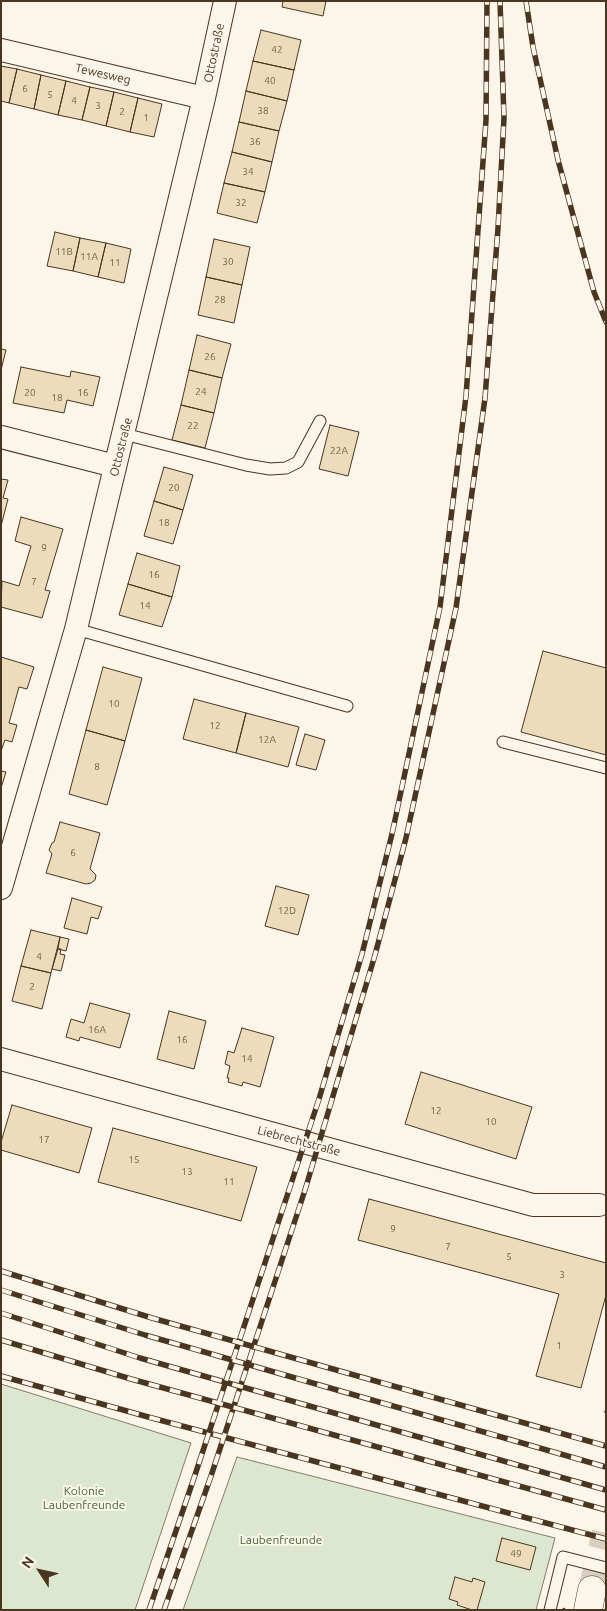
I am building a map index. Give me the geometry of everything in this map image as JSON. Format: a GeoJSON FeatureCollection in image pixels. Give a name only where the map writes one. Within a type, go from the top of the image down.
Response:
{"type":"FeatureCollection","features":[{"type":"Feature","properties":{"kind":"street","name":"Ottostraße"},"geometry":{"type":"LineString","coordinates":[[1,888],[76,629],[204,98],[225,1]]}},
{"type":"Feature","properties":{"kind":"street","name":"Tewesweg"},"geometry":{"type":"LineString","coordinates":[[1,50],[204,98]]}},
{"type":"Feature","properties":{"kind":"street"},"geometry":{"type":"LineString","coordinates":[[1,437],[115,466]]}},
{"type":"Feature","properties":{"kind":"street","name":"Liebrechtstraße"},"geometry":{"type":"LineString","coordinates":[[1,1060],[533,1205],[602,1204]]}},
{"type":"Feature","properties":{"kind":"lane"},"geometry":{"type":"LineString","coordinates":[[124,434],[246,465],[270,469],[286,468],[298,462],[320,421]]}},
{"type":"Feature","properties":{"kind":"lane"},"geometry":{"type":"LineString","coordinates":[[76,629],[347,706]]}},
{"type":"Feature","properties":{"kind":"lane"},"geometry":{"type":"LineString","coordinates":[[503,742],[606,768]]}},
{"type":"Feature","properties":{"kind":"lane"},"geometry":{"type":"LineString","coordinates":[[550,1610],[563,1557],[595,1589]]}},
{"type":"Feature","properties":{"kind":"green space","name":"Kolonie Laubenfreunde"},"geometry":{"type":"Polygon","coordinates":[[[1,1384],[191,1443],[135,1610],[1,1610],[1,1384]]]}},
{"type":"Feature","properties":{"kind":"green space","name":"Laubenfreunde"},"geometry":{"type":"Polygon","coordinates":[[[237,1457],[555,1538],[536,1610],[183,1610],[237,1457]]]}},
{"type":"Feature","properties":{"kind":"building"},"geometry":{"type":"Polygon","coordinates":[[[283,1],[326,1],[323,16],[282,7],[283,1]]]}},
{"type":"Feature","properties":{"kind":"building"},"geometry":{"type":"Polygon","coordinates":[[[261,30],[301,40],[294,70],[253,61],[261,30]]]}},
{"type":"Feature","properties":{"kind":"building"},"geometry":{"type":"Polygon","coordinates":[[[253,61],[294,70],[287,101],[246,91],[253,61]]]}},
{"type":"Feature","properties":{"kind":"building"},"geometry":{"type":"Polygon","coordinates":[[[1,66],[17,69],[9,103],[1,101],[1,66]]]}},
{"type":"Feature","properties":{"kind":"building"},"geometry":{"type":"Polygon","coordinates":[[[17,69],[41,75],[34,109],[9,103],[17,69]]]}},
{"type":"Feature","properties":{"kind":"building"},"geometry":{"type":"Polygon","coordinates":[[[41,75],[66,81],[58,115],[34,109],[41,75]]]}},
{"type":"Feature","properties":{"kind":"building"},"geometry":{"type":"Polygon","coordinates":[[[66,81],[90,87],[82,120],[58,115],[66,81]]]}},
{"type":"Feature","properties":{"kind":"building"},"geometry":{"type":"Polygon","coordinates":[[[90,87],[114,92],[106,126],[82,120],[90,87]]]}},
{"type":"Feature","properties":{"kind":"building"},"geometry":{"type":"Polygon","coordinates":[[[246,91],[287,101],[279,131],[239,122],[246,91]]]}},
{"type":"Feature","properties":{"kind":"building"},"geometry":{"type":"Polygon","coordinates":[[[114,92],[138,98],[130,132],[106,126],[114,92]]]}},
{"type":"Feature","properties":{"kind":"building"},"geometry":{"type":"Polygon","coordinates":[[[138,98],[162,104],[154,137],[130,132],[138,98]]]}},
{"type":"Feature","properties":{"kind":"building"},"geometry":{"type":"Polygon","coordinates":[[[239,122],[279,131],[272,162],[232,152],[239,122]]]}},
{"type":"Feature","properties":{"kind":"building"},"geometry":{"type":"Polygon","coordinates":[[[232,152],[272,162],[265,192],[224,183],[232,152]]]}},
{"type":"Feature","properties":{"kind":"building"},"geometry":{"type":"Polygon","coordinates":[[[224,183],[265,192],[257,223],[217,213],[224,183]]]}},
{"type":"Feature","properties":{"kind":"building"},"geometry":{"type":"Polygon","coordinates":[[[55,232],[80,238],[73,271],[47,266],[55,232]]]}},
{"type":"Feature","properties":{"kind":"building"},"geometry":{"type":"Polygon","coordinates":[[[80,238],[106,243],[98,277],[73,271],[80,238]]]}},
{"type":"Feature","properties":{"kind":"building"},"geometry":{"type":"Polygon","coordinates":[[[214,239],[250,247],[242,285],[206,277],[214,239]]]}},
{"type":"Feature","properties":{"kind":"building"},"geometry":{"type":"Polygon","coordinates":[[[106,243],[131,249],[124,283],[98,277],[106,243]]]}},
{"type":"Feature","properties":{"kind":"building"},"geometry":{"type":"Polygon","coordinates":[[[206,277],[242,285],[234,323],[198,315],[206,277]]]}},
{"type":"Feature","properties":{"kind":"building"},"geometry":{"type":"Polygon","coordinates":[[[197,335],[231,344],[222,378],[189,370],[197,335]]]}},
{"type":"Feature","properties":{"kind":"building"},"geometry":{"type":"Polygon","coordinates":[[[1,349],[6,350],[1,370],[1,349]]]}},
{"type":"Feature","properties":{"kind":"building"},"geometry":{"type":"Polygon","coordinates":[[[21,367],[70,377],[71,371],[100,377],[93,406],[67,400],[64,413],[13,403],[21,367]]]}},
{"type":"Feature","properties":{"kind":"building"},"geometry":{"type":"Polygon","coordinates":[[[189,370],[222,378],[214,413],[181,405],[189,370]]]}},
{"type":"Feature","properties":{"kind":"building"},"geometry":{"type":"Polygon","coordinates":[[[181,405],[214,413],[205,448],[172,440],[181,405]]]}},
{"type":"Feature","properties":{"kind":"building"},"geometry":{"type":"Polygon","coordinates":[[[330,425],[359,432],[348,476],[319,469],[330,425]]]}},
{"type":"Feature","properties":{"kind":"building"},"geometry":{"type":"Polygon","coordinates":[[[164,467],[193,475],[183,510],[154,501],[164,467]]]}},
{"type":"Feature","properties":{"kind":"building"},"geometry":{"type":"Polygon","coordinates":[[[1,479],[8,480],[3,498],[8,499],[1,526],[1,479]]]}},
{"type":"Feature","properties":{"kind":"building"},"geometry":{"type":"Polygon","coordinates":[[[154,501],[183,510],[173,544],[144,536],[154,501]]]}},
{"type":"Feature","properties":{"kind":"building"},"geometry":{"type":"Polygon","coordinates":[[[21,517],[63,529],[45,590],[50,591],[42,618],[1,607],[2,581],[19,586],[31,546],[15,541],[21,517]]]}},
{"type":"Feature","properties":{"kind":"building"},"geometry":{"type":"Polygon","coordinates":[[[137,553],[180,566],[172,597],[128,584],[137,553]]]}},
{"type":"Feature","properties":{"kind":"building"},"geometry":{"type":"Polygon","coordinates":[[[128,584],[172,597],[162,627],[119,615],[128,584]]]}},
{"type":"Feature","properties":{"kind":"building"},"geometry":{"type":"Polygon","coordinates":[[[543,651],[606,668],[606,755],[521,732],[543,651]]]}},
{"type":"Feature","properties":{"kind":"building"},"geometry":{"type":"Polygon","coordinates":[[[1,657],[34,667],[27,689],[19,687],[9,723],[17,725],[12,742],[5,740],[1,751],[1,657]]]}},
{"type":"Feature","properties":{"kind":"building"},"geometry":{"type":"Polygon","coordinates":[[[103,667],[142,678],[125,741],[86,730],[103,667]]]}},
{"type":"Feature","properties":{"kind":"building"},"geometry":{"type":"Polygon","coordinates":[[[194,699],[246,713],[236,753],[183,739],[194,699]]]}},
{"type":"Feature","properties":{"kind":"building"},"geometry":{"type":"Polygon","coordinates":[[[246,713],[299,727],[288,767],[236,753],[246,713]]]}},
{"type":"Feature","properties":{"kind":"building"},"geometry":{"type":"Polygon","coordinates":[[[86,730],[125,741],[107,805],[69,794],[86,730]]]}},
{"type":"Feature","properties":{"kind":"building"},"geometry":{"type":"Polygon","coordinates":[[[305,734],[325,740],[316,770],[296,765],[305,734]]]}},
{"type":"Feature","properties":{"kind":"building"},"geometry":{"type":"Polygon","coordinates":[[[1,771],[6,772],[1,788],[1,771]]]}},
{"type":"Feature","properties":{"kind":"building"},"geometry":{"type":"Polygon","coordinates":[[[60,822],[100,833],[90,869],[96,875],[95,880],[91,883],[86,884],[46,873],[52,854],[49,850],[54,842],[60,822]]]}},
{"type":"Feature","properties":{"kind":"building"},"geometry":{"type":"Polygon","coordinates":[[[276,886],[309,895],[298,935],[265,926],[276,886]]]}},
{"type":"Feature","properties":{"kind":"building"},"geometry":{"type":"Polygon","coordinates":[[[72,898],[102,907],[98,919],[91,917],[87,934],[64,928],[72,898]]]}},
{"type":"Feature","properties":{"kind":"building"},"geometry":{"type":"Polygon","coordinates":[[[31,930],[60,937],[51,973],[21,966],[31,930]]]}},
{"type":"Feature","properties":{"kind":"building"},"geometry":{"type":"Polygon","coordinates":[[[60,937],[69,939],[66,951],[58,949],[60,937]]]}},
{"type":"Feature","properties":{"kind":"building"},"geometry":{"type":"Polygon","coordinates":[[[58,949],[61,949],[60,954],[65,955],[61,971],[52,969],[58,949]]]}},
{"type":"Feature","properties":{"kind":"building"},"geometry":{"type":"Polygon","coordinates":[[[21,966],[51,973],[42,1009],[12,1001],[21,966]]]}},
{"type":"Feature","properties":{"kind":"building"},"geometry":{"type":"Polygon","coordinates":[[[90,1003],[130,1014],[120,1048],[80,1037],[79,1041],[66,1037],[71,1019],[84,1023],[90,1003]]]}},
{"type":"Feature","properties":{"kind":"building"},"geometry":{"type":"Polygon","coordinates":[[[169,1011],[206,1021],[194,1069],[157,1059],[169,1011]]]}},
{"type":"Feature","properties":{"kind":"building"},"geometry":{"type":"Polygon","coordinates":[[[242,1028],[274,1037],[260,1087],[243,1082],[242,1086],[228,1082],[230,1066],[225,1064],[228,1051],[234,1053],[242,1028]]]}},
{"type":"Feature","properties":{"kind":"building"},"geometry":{"type":"Polygon","coordinates":[[[421,1072],[532,1107],[516,1159],[405,1124],[421,1072]]]}},
{"type":"Feature","properties":{"kind":"building"},"geometry":{"type":"Polygon","coordinates":[[[12,1105],[92,1128],[79,1173],[1,1150],[1,1142],[12,1105]]]}},
{"type":"Feature","properties":{"kind":"building"},"geometry":{"type":"Polygon","coordinates":[[[113,1128],[257,1167],[241,1221],[98,1182],[113,1128]]]}},
{"type":"Feature","properties":{"kind":"building"},"geometry":{"type":"Polygon","coordinates":[[[369,1199],[606,1263],[606,1295],[581,1388],[536,1376],[559,1294],[358,1240],[369,1199]]]}},
{"type":"Feature","properties":{"kind":"building"},"geometry":{"type":"Polygon","coordinates":[[[502,1538],[536,1547],[530,1570],[496,1561],[502,1538]]]}},
{"type":"Feature","properties":{"kind":"building"},"geometry":{"type":"Polygon","coordinates":[[[455,1577],[472,1582],[473,1578],[485,1582],[477,1610],[457,1605],[458,1602],[449,1599],[455,1577]]]}},
{"type":"Feature","properties":{"kind":"tunnel"},"geometry":{"type":"LineString","coordinates":[[592,1590],[606,1533]]}},
{"type":"Feature","properties":{"kind":"railway"},"geometry":{"type":"LineString","coordinates":[[149,1610],[319,1099],[362,954],[392,834],[440,607],[466,396],[486,120],[487,1]]}},
{"type":"Feature","properties":{"kind":"railway"},"geometry":{"type":"LineString","coordinates":[[164,1610],[211,1476],[305,1190],[375,955],[406,838],[456,608],[485,398],[498,228],[504,118],[500,1]]}},
{"type":"Feature","properties":{"kind":"railway"},"geometry":{"type":"LineString","coordinates":[[526,1],[533,47],[558,160],[594,292],[606,322]]}},
{"type":"Feature","properties":{"kind":"railway"},"geometry":{"type":"LineString","coordinates":[[1,1271],[152,1318],[606,1446]]}},
{"type":"Feature","properties":{"kind":"railway"},"geometry":{"type":"LineString","coordinates":[[1,1290],[145,1335],[606,1467]]}},
{"type":"Feature","properties":{"kind":"railway"},"geometry":{"type":"LineString","coordinates":[[1,1313],[140,1358],[606,1490]]}},
{"type":"Feature","properties":{"kind":"railway"},"geometry":{"type":"LineString","coordinates":[[1,1340],[131,1379],[606,1510]]}},
{"type":"Feature","properties":{"kind":"railway"},"geometry":{"type":"LineString","coordinates":[[1,1376],[606,1539]]}}]}
